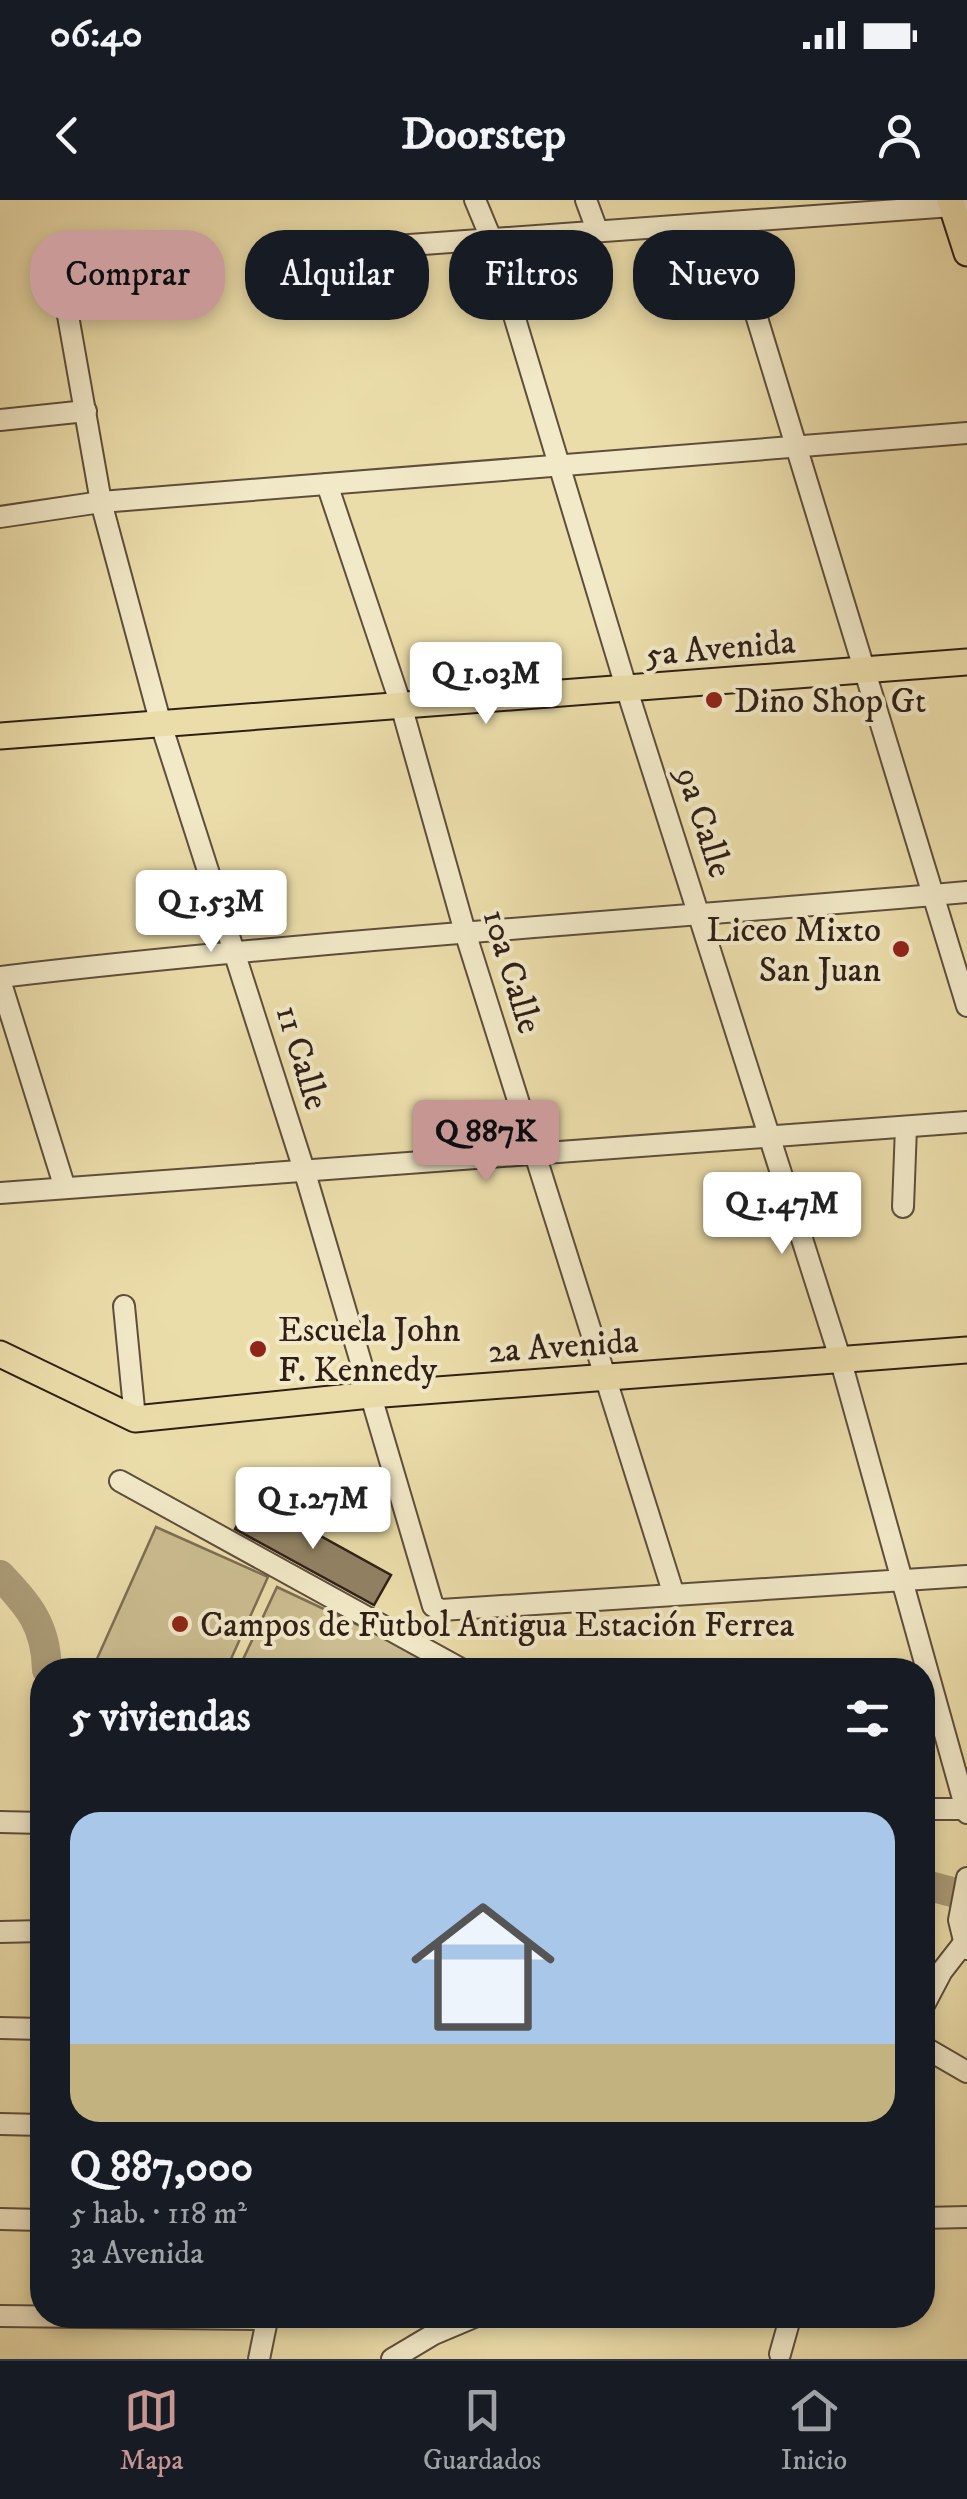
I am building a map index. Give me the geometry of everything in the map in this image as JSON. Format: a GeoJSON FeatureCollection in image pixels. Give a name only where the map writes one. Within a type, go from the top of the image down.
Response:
{"type":"FeatureCollection","features":[{"type":"Feature","properties":{"kind":"main road"},"geometry":{"type":"LineString","coordinates":[[956,204],[967,253]]}},
{"type":"Feature","properties":{"kind":"main road","name":"5a Avenida"},"geometry":{"type":"LineString","coordinates":[[0,736],[160,720],[628,690],[967,662]]}},
{"type":"Feature","properties":{"kind":"main road","name":"2a Avenida"},"geometry":{"type":"LineString","coordinates":[[136,1418],[370,1395],[967,1350]]}},
{"type":"Feature","properties":{"kind":"main road"},"geometry":{"type":"LineString","coordinates":[[0,1354],[136,1418]]}},
{"type":"Feature","properties":{"kind":"street","name":"9a Calle"},"geometry":{"type":"LineString","coordinates":[[475,200],[488,230]]}},
{"type":"Feature","properties":{"kind":"street"},"geometry":{"type":"LineString","coordinates":[[586,200],[597,230],[956,204]]}},
{"type":"Feature","properties":{"kind":"street"},"geometry":{"type":"LineString","coordinates":[[728,223],[967,1006]]}},
{"type":"Feature","properties":{"kind":"street","name":"11 Calle"},"geometry":{"type":"LineString","coordinates":[[69,320],[102,502],[160,720],[237,952],[433,1606],[442,1610],[673,1592]]}},
{"type":"Feature","properties":{"kind":"street","name":"9a Calle"},"geometry":{"type":"LineString","coordinates":[[516,320],[628,690],[840,1358],[925,1658]]}},
{"type":"Feature","properties":{"kind":"street"},"geometry":{"type":"LineString","coordinates":[[0,420],[86,411]]}},
{"type":"Feature","properties":{"kind":"street"},"geometry":{"type":"LineString","coordinates":[[0,517],[102,502],[561,468],[967,432]]}},
{"type":"Feature","properties":{"kind":"street","name":"10a Calle"},"geometry":{"type":"LineString","coordinates":[[326,484],[402,705],[466,932],[673,1592]]}},
{"type":"Feature","properties":{"kind":"street"},"geometry":{"type":"LineString","coordinates":[[64,1185],[0,979],[237,952],[702,917],[967,892]]}},
{"type":"Feature","properties":{"kind":"street"},"geometry":{"type":"LineString","coordinates":[[0,1192],[64,1185],[305,1173],[967,1122]]}},
{"type":"Feature","properties":{"kind":"street"},"geometry":{"type":"LineString","coordinates":[[903,1207],[906,1127]]}},
{"type":"Feature","properties":{"kind":"street"},"geometry":{"type":"LineString","coordinates":[[124,1306],[136,1418]]}},
{"type":"Feature","properties":{"kind":"street"},"geometry":{"type":"LineString","coordinates":[[120,1481],[441,1658]]}},
{"type":"Feature","properties":{"kind":"street"},"geometry":{"type":"LineString","coordinates":[[673,1592],[967,1576]]}},
{"type":"Feature","properties":{"kind":"street","name":"9a Calle"},"geometry":{"type":"LineString","coordinates":[[935,1694],[966,1811]]}},
{"type":"Feature","properties":{"kind":"street"},"geometry":{"type":"LineString","coordinates":[[935,1810],[966,1811]]}},
{"type":"Feature","properties":{"kind":"street"},"geometry":{"type":"LineString","coordinates":[[0,1822],[30,1823]]}},
{"type":"Feature","properties":{"kind":"street"},"geometry":{"type":"LineString","coordinates":[[935,1987],[964,1938],[967,1878]]}},
{"type":"Feature","properties":{"kind":"street"},"geometry":{"type":"LineString","coordinates":[[0,1932],[30,1932]]}},
{"type":"Feature","properties":{"kind":"street"},"geometry":{"type":"LineString","coordinates":[[0,2028],[30,2028]]}},
{"type":"Feature","properties":{"kind":"street"},"geometry":{"type":"LineString","coordinates":[[935,2054],[967,2072]]}},
{"type":"Feature","properties":{"kind":"street"},"geometry":{"type":"LineString","coordinates":[[0,2124],[30,2125]]}},
{"type":"Feature","properties":{"kind":"street"},"geometry":{"type":"LineString","coordinates":[[935,2217],[967,2216]]}},
{"type":"Feature","properties":{"kind":"street"},"geometry":{"type":"LineString","coordinates":[[0,2220],[30,2220]]}},
{"type":"Feature","properties":{"kind":"street"},"geometry":{"type":"LineString","coordinates":[[0,2316],[30,2316]]}},
{"type":"Feature","properties":{"kind":"street"},"geometry":{"type":"LineString","coordinates":[[259,2359],[265,2328]]}},
{"type":"Feature","properties":{"kind":"street"},"geometry":{"type":"LineString","coordinates":[[392,2359],[448,2328]]}},
{"type":"Feature","properties":{"kind":"street"},"geometry":{"type":"LineString","coordinates":[[780,2354],[787,2328]]}},
{"type":"Feature","properties":{"kind":"shaded area","name":"Campos de Futbol Antigua Estación Ferrea"},"geometry":{"type":"Polygon","coordinates":[[[156,1527],[268,1577],[231,1658],[97,1658],[156,1527]]]}},
{"type":"Feature","properties":{"kind":"shaded area","name":"Campos de Futbol Antigua Estación Ferrea"},"geometry":{"type":"Polygon","coordinates":[[[277,1587],[428,1658],[244,1658],[277,1587]]]}},
{"type":"Feature","properties":{"kind":"building"},"geometry":{"type":"Polygon","coordinates":[[[252,1498],[391,1575],[374,1605],[235,1529],[252,1498]]]}},
{"type":"Feature","properties":{"kind":"waterway"},"geometry":{"type":"LineString","coordinates":[[0,1575],[34,1617],[46,1658]]}},
{"type":"Feature","properties":{"kind":"waterway"},"geometry":{"type":"LineString","coordinates":[[935,1887],[967,1896]]}},
{"type":"Feature","properties":{"kind":"place","name":"Dino Shop Gt"},"geometry":{"type":"Point","coordinates":[714,700]}},
{"type":"Feature","properties":{"kind":"place","name":"Liceo Mixto San Juan"},"geometry":{"type":"Point","coordinates":[901,949]}},
{"type":"Feature","properties":{"kind":"place","name":"Escuela John F. Kennedy"},"geometry":{"type":"Point","coordinates":[258,1349]}},
{"type":"Feature","properties":{"kind":"place","name":"Campos de Futbol Antigua Estación Ferrea"},"geometry":{"type":"Point","coordinates":[180,1624]}}]}
